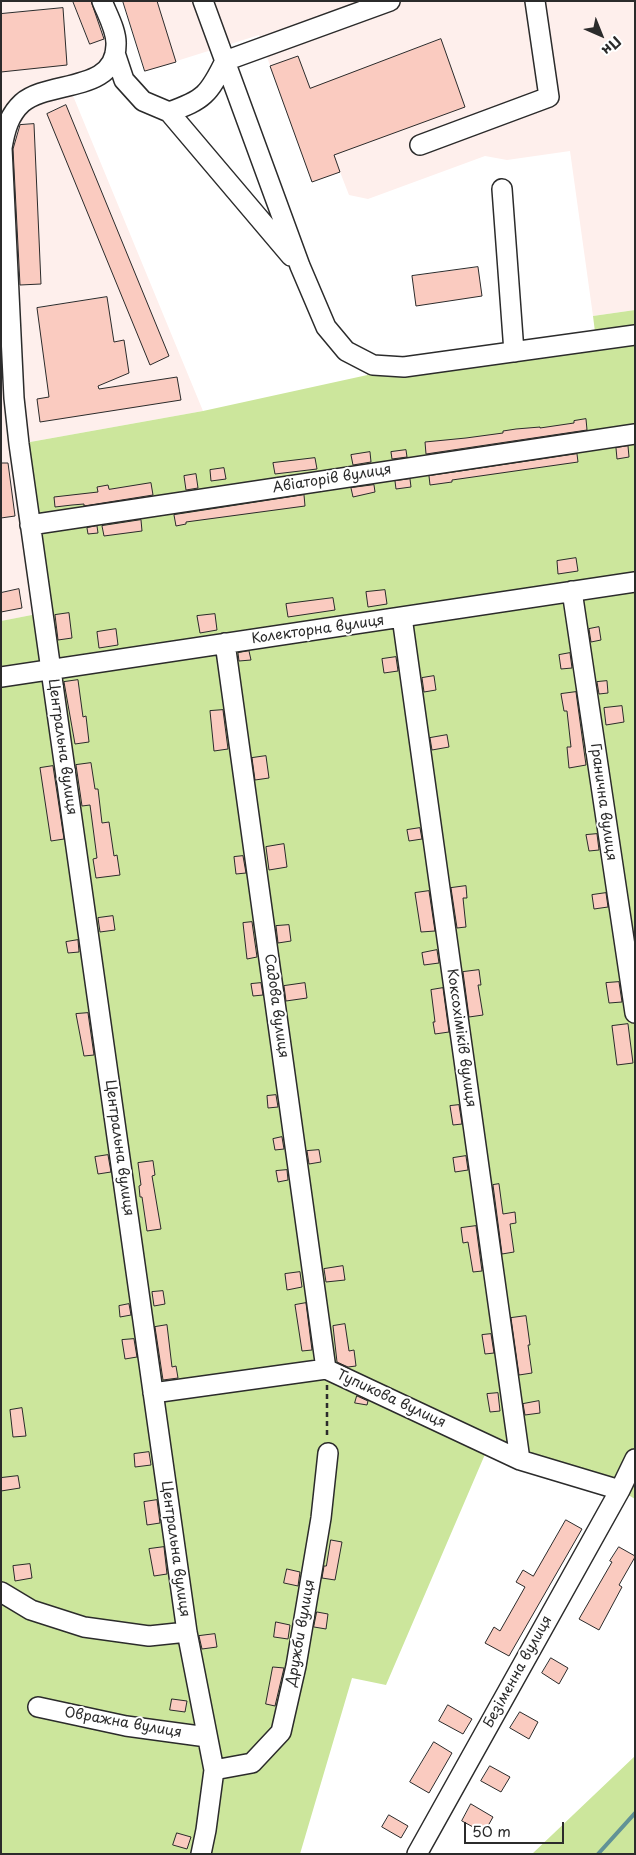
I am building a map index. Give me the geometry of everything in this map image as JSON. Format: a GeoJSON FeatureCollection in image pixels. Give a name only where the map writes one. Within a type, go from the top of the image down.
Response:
{"type":"FeatureCollection","features":[{"type":"Feature","properties":{"kind":"street"},"geometry":{"type":"LineString","coordinates":[[102,1],[116,37],[115,53],[124,80],[143,101],[169,112],[300,266]]}},
{"type":"Feature","properties":{"kind":"street"},"geometry":{"type":"LineString","coordinates":[[203,1],[300,266],[326,328],[346,351],[373,365],[404,368],[635,335]]}},
{"type":"Feature","properties":{"kind":"street"},"geometry":{"type":"LineString","coordinates":[[169,112],[194,103],[214,85],[225,61],[390,1]]}},
{"type":"Feature","properties":{"kind":"street"},"geometry":{"type":"LineString","coordinates":[[420,144],[549,97],[535,1]]}},
{"type":"Feature","properties":{"kind":"street","name":"Центральна вулиця"},"geometry":{"type":"LineString","coordinates":[[115,53],[103,73],[94,79],[35,95],[24,102],[9,120],[2,148],[14,398],[30,525],[187,1632],[214,1770],[201,1854]]}},
{"type":"Feature","properties":{"kind":"street"},"geometry":{"type":"LineString","coordinates":[[502,189],[514,352]]}},
{"type":"Feature","properties":{"kind":"street","name":"Авіаторів вулиця"},"geometry":{"type":"LineString","coordinates":[[30,525],[635,434]]}},
{"type":"Feature","properties":{"kind":"street","name":"Колекторна вулиця"},"geometry":{"type":"LineString","coordinates":[[1,677],[635,582]]}},
{"type":"Feature","properties":{"kind":"street","name":"Гранична вулиця"},"geometry":{"type":"LineString","coordinates":[[572,592],[635,1013]]}},
{"type":"Feature","properties":{"kind":"street","name":"Коксохіміків вулиця"},"geometry":{"type":"LineString","coordinates":[[402,617],[520,1460]]}},
{"type":"Feature","properties":{"kind":"street","name":"Садова вулиця"},"geometry":{"type":"LineString","coordinates":[[225,644],[326,1368]]}},
{"type":"Feature","properties":{"kind":"street","name":"Тупикова вулиця"},"geometry":{"type":"LineString","coordinates":[[153,1393],[326,1368],[520,1460],[620,1490]]}},
{"type":"Feature","properties":{"kind":"street","name":"Дружби вулиця"},"geometry":{"type":"LineString","coordinates":[[214,1770],[252,1763],[281,1732],[300,1646],[321,1518],[328,1453]]}},
{"type":"Feature","properties":{"kind":"street","name":"Безіменна вулиця"},"geometry":{"type":"LineString","coordinates":[[416,1854],[620,1490],[635,1459]]}},
{"type":"Feature","properties":{"kind":"street"},"geometry":{"type":"LineString","coordinates":[[1,1592],[31,1610],[84,1627],[149,1636],[187,1632]]}},
{"type":"Feature","properties":{"kind":"street","name":"Овражна вулиця"},"geometry":{"type":"LineString","coordinates":[[38,1707],[126,1726],[207,1737]]}},
{"type":"Feature","properties":{"kind":"path"},"geometry":{"type":"LineString","coordinates":[[326,1368],[328,1453]]}},
{"type":"Feature","properties":{"kind":"shaded area"},"geometry":{"type":"Polygon","coordinates":[[[1,1],[102,1],[115,53],[69,86],[203,411],[19,444],[42,613],[1,621],[1,1]]]}},
{"type":"Feature","properties":{"kind":"shaded area"},"geometry":{"type":"Polygon","coordinates":[[[123,1],[635,1],[635,310],[593,316],[570,151],[507,160],[485,156],[368,199],[349,195],[340,172],[312,182],[259,35],[145,71],[123,1]]]}},
{"type":"Feature","properties":{"kind":"green space"},"geometry":{"type":"Polygon","coordinates":[[[635,310],[635,1499],[620,1490],[489,1445],[386,1685],[352,1678],[300,1854],[1,1854],[1,621],[42,613],[19,444],[203,411],[404,367],[596,340],[593,316],[635,310]]]}},
{"type":"Feature","properties":{"kind":"green space"},"geometry":{"type":"Polygon","coordinates":[[[635,1756],[635,1854],[532,1854],[635,1756]]]}},
{"type":"Feature","properties":{"kind":"building"},"geometry":{"type":"Polygon","coordinates":[[[73,1],[91,1],[104,39],[90,44],[73,1]]]}},
{"type":"Feature","properties":{"kind":"building"},"geometry":{"type":"Polygon","coordinates":[[[123,1],[157,1],[176,62],[145,71],[123,1]]]}},
{"type":"Feature","properties":{"kind":"building"},"geometry":{"type":"Polygon","coordinates":[[[63,8],[67,65],[1,72],[1,14],[63,8]]]}},
{"type":"Feature","properties":{"kind":"building"},"geometry":{"type":"Polygon","coordinates":[[[441,39],[465,107],[334,155],[340,172],[312,182],[270,66],[298,56],[310,88],[441,39]]]}},
{"type":"Feature","properties":{"kind":"building"},"geometry":{"type":"Polygon","coordinates":[[[66,105],[169,356],[150,365],[47,114],[66,105]]]}},
{"type":"Feature","properties":{"kind":"building"},"geometry":{"type":"Polygon","coordinates":[[[34,124],[41,284],[20,285],[13,149],[20,125],[34,124]]]}},
{"type":"Feature","properties":{"kind":"building"},"geometry":{"type":"Polygon","coordinates":[[[478,267],[482,296],[416,306],[412,276],[478,267]]]}},
{"type":"Feature","properties":{"kind":"building"},"geometry":{"type":"Polygon","coordinates":[[[107,297],[114,342],[124,340],[129,373],[98,386],[99,389],[177,377],[181,400],[40,422],[37,399],[49,397],[37,308],[107,297]]]}},
{"type":"Feature","properties":{"kind":"building"},"geometry":{"type":"Polygon","coordinates":[[[586,419],[587,430],[426,454],[425,442],[503,433],[503,431],[516,429],[540,428],[574,423],[574,421],[586,419]]]}},
{"type":"Feature","properties":{"kind":"building"},"geometry":{"type":"Polygon","coordinates":[[[628,446],[629,457],[617,459],[616,448],[628,446]]]}},
{"type":"Feature","properties":{"kind":"building"},"geometry":{"type":"Polygon","coordinates":[[[406,450],[407,457],[392,459],[391,452],[406,450]]]}},
{"type":"Feature","properties":{"kind":"building"},"geometry":{"type":"Polygon","coordinates":[[[370,452],[371,462],[353,465],[351,455],[370,452]]]}},
{"type":"Feature","properties":{"kind":"building"},"geometry":{"type":"Polygon","coordinates":[[[577,454],[578,462],[452,480],[452,482],[430,485],[429,476],[577,454]]]}},
{"type":"Feature","properties":{"kind":"building"},"geometry":{"type":"Polygon","coordinates":[[[315,458],[317,469],[275,474],[273,463],[315,458]]]}},
{"type":"Feature","properties":{"kind":"building"},"geometry":{"type":"Polygon","coordinates":[[[1,463],[8,463],[15,516],[1,518],[1,463]]]}},
{"type":"Feature","properties":{"kind":"building"},"geometry":{"type":"Polygon","coordinates":[[[224,468],[226,479],[211,481],[210,470],[224,468]]]}},
{"type":"Feature","properties":{"kind":"building"},"geometry":{"type":"Polygon","coordinates":[[[196,474],[198,488],[186,490],[184,476],[196,474]]]}},
{"type":"Feature","properties":{"kind":"building"},"geometry":{"type":"Polygon","coordinates":[[[410,479],[411,487],[396,489],[395,481],[410,479]]]}},
{"type":"Feature","properties":{"kind":"building"},"geometry":{"type":"Polygon","coordinates":[[[151,483],[153,495],[84,506],[84,504],[55,507],[54,497],[98,492],[97,487],[108,485],[109,489],[151,483]]]}},
{"type":"Feature","properties":{"kind":"building"},"geometry":{"type":"Polygon","coordinates":[[[374,485],[375,492],[353,497],[351,488],[374,485]]]}},
{"type":"Feature","properties":{"kind":"building"},"geometry":{"type":"Polygon","coordinates":[[[304,495],[305,506],[186,522],[186,524],[176,526],[174,515],[304,495]]]}},
{"type":"Feature","properties":{"kind":"building"},"geometry":{"type":"Polygon","coordinates":[[[141,520],[142,531],[104,536],[102,526],[141,520]]]}},
{"type":"Feature","properties":{"kind":"building"},"geometry":{"type":"Polygon","coordinates":[[[97,526],[98,533],[88,534],[87,528],[97,526]]]}},
{"type":"Feature","properties":{"kind":"building"},"geometry":{"type":"Polygon","coordinates":[[[576,558],[578,571],[558,574],[557,561],[576,558]]]}},
{"type":"Feature","properties":{"kind":"building"},"geometry":{"type":"Polygon","coordinates":[[[19,589],[22,608],[1,612],[1,593],[19,589]]]}},
{"type":"Feature","properties":{"kind":"building"},"geometry":{"type":"Polygon","coordinates":[[[385,590],[387,604],[368,607],[366,592],[385,590]]]}},
{"type":"Feature","properties":{"kind":"building"},"geometry":{"type":"Polygon","coordinates":[[[333,598],[335,610],[288,617],[286,604],[333,598]]]}},
{"type":"Feature","properties":{"kind":"building"},"geometry":{"type":"Polygon","coordinates":[[[69,613],[72,638],[58,640],[55,615],[69,613]]]}},
{"type":"Feature","properties":{"kind":"building"},"geometry":{"type":"Polygon","coordinates":[[[215,614],[217,630],[200,633],[197,616],[215,614]]]}},
{"type":"Feature","properties":{"kind":"building"},"geometry":{"type":"Polygon","coordinates":[[[599,627],[601,640],[591,642],[589,629],[599,627]]]}},
{"type":"Feature","properties":{"kind":"building"},"geometry":{"type":"Polygon","coordinates":[[[116,629],[118,645],[99,648],[97,632],[116,629]]]}},
{"type":"Feature","properties":{"kind":"building"},"geometry":{"type":"Polygon","coordinates":[[[249,651],[251,660],[239,661],[238,653],[249,651]]]}},
{"type":"Feature","properties":{"kind":"building"},"geometry":{"type":"Polygon","coordinates":[[[570,653],[572,668],[561,669],[559,655],[570,653]]]}},
{"type":"Feature","properties":{"kind":"building"},"geometry":{"type":"Polygon","coordinates":[[[396,657],[398,671],[384,673],[382,659],[396,657]]]}},
{"type":"Feature","properties":{"kind":"building"},"geometry":{"type":"Polygon","coordinates":[[[434,676],[436,690],[424,692],[422,678],[434,676]]]}},
{"type":"Feature","properties":{"kind":"building"},"geometry":{"type":"Polygon","coordinates":[[[78,680],[83,717],[86,716],[89,742],[75,744],[64,682],[78,680]]]}},
{"type":"Feature","properties":{"kind":"building"},"geometry":{"type":"Polygon","coordinates":[[[607,681],[608,693],[599,694],[597,682],[607,681]]]}},
{"type":"Feature","properties":{"kind":"building"},"geometry":{"type":"Polygon","coordinates":[[[576,692],[586,765],[569,768],[567,747],[571,747],[567,711],[564,711],[561,694],[576,692]]]}},
{"type":"Feature","properties":{"kind":"building"},"geometry":{"type":"Polygon","coordinates":[[[622,706],[624,722],[606,725],[604,708],[622,706]]]}},
{"type":"Feature","properties":{"kind":"building"},"geometry":{"type":"Polygon","coordinates":[[[223,710],[228,749],[214,751],[210,711],[223,710]]]}},
{"type":"Feature","properties":{"kind":"building"},"geometry":{"type":"Polygon","coordinates":[[[447,735],[449,747],[432,750],[430,738],[447,735]]]}},
{"type":"Feature","properties":{"kind":"building"},"geometry":{"type":"Polygon","coordinates":[[[266,756],[269,778],[255,780],[252,758],[266,756]]]}},
{"type":"Feature","properties":{"kind":"building"},"geometry":{"type":"Polygon","coordinates":[[[91,763],[95,789],[98,789],[102,823],[109,822],[114,856],[117,855],[120,875],[96,878],[93,859],[97,858],[90,805],[82,806],[76,765],[91,763]]]}},
{"type":"Feature","properties":{"kind":"building"},"geometry":{"type":"Polygon","coordinates":[[[53,766],[64,839],[51,841],[40,768],[53,766]]]}},
{"type":"Feature","properties":{"kind":"building"},"geometry":{"type":"Polygon","coordinates":[[[420,828],[422,839],[409,841],[407,830],[420,828]]]}},
{"type":"Feature","properties":{"kind":"building"},"geometry":{"type":"Polygon","coordinates":[[[597,834],[599,850],[589,851],[586,835],[597,834]]]}},
{"type":"Feature","properties":{"kind":"building"},"geometry":{"type":"Polygon","coordinates":[[[284,844],[287,867],[269,870],[266,847],[284,844]]]}},
{"type":"Feature","properties":{"kind":"building"},"geometry":{"type":"Polygon","coordinates":[[[243,856],[246,873],[236,874],[234,857],[243,856]]]}},
{"type":"Feature","properties":{"kind":"building"},"geometry":{"type":"Polygon","coordinates":[[[466,886],[467,898],[463,898],[466,927],[457,928],[451,888],[466,886]]]}},
{"type":"Feature","properties":{"kind":"building"},"geometry":{"type":"Polygon","coordinates":[[[429,891],[435,931],[421,932],[415,893],[429,891]]]}},
{"type":"Feature","properties":{"kind":"building"},"geometry":{"type":"Polygon","coordinates":[[[606,893],[608,907],[594,909],[592,895],[606,893]]]}},
{"type":"Feature","properties":{"kind":"building"},"geometry":{"type":"Polygon","coordinates":[[[113,916],[115,930],[100,932],[98,918],[113,916]]]}},
{"type":"Feature","properties":{"kind":"building"},"geometry":{"type":"Polygon","coordinates":[[[252,922],[257,957],[247,959],[243,923],[252,922]]]}},
{"type":"Feature","properties":{"kind":"building"},"geometry":{"type":"Polygon","coordinates":[[[289,925],[291,941],[278,943],[276,926],[289,925]]]}},
{"type":"Feature","properties":{"kind":"building"},"geometry":{"type":"Polygon","coordinates":[[[78,940],[79,952],[68,953],[66,942],[78,940]]]}},
{"type":"Feature","properties":{"kind":"building"},"geometry":{"type":"Polygon","coordinates":[[[437,950],[439,963],[424,965],[422,953],[437,950]]]}},
{"type":"Feature","properties":{"kind":"building"},"geometry":{"type":"Polygon","coordinates":[[[479,970],[481,985],[478,985],[483,1015],[469,1017],[463,972],[479,970]]]}},
{"type":"Feature","properties":{"kind":"building"},"geometry":{"type":"Polygon","coordinates":[[[619,982],[622,1002],[609,1003],[606,983],[619,982]]]}},
{"type":"Feature","properties":{"kind":"building"},"geometry":{"type":"Polygon","coordinates":[[[261,983],[263,995],[253,996],[251,984],[261,983]]]}},
{"type":"Feature","properties":{"kind":"building"},"geometry":{"type":"Polygon","coordinates":[[[305,983],[307,998],[286,1001],[284,986],[305,983]]]}},
{"type":"Feature","properties":{"kind":"building"},"geometry":{"type":"Polygon","coordinates":[[[443,988],[449,1032],[435,1034],[431,990],[443,988]]]}},
{"type":"Feature","properties":{"kind":"building"},"geometry":{"type":"Polygon","coordinates":[[[88,1013],[94,1055],[84,1056],[76,1014],[88,1013]]]}},
{"type":"Feature","properties":{"kind":"building"},"geometry":{"type":"Polygon","coordinates":[[[628,1024],[633,1063],[617,1065],[612,1026],[628,1024]]]}},
{"type":"Feature","properties":{"kind":"building"},"geometry":{"type":"Polygon","coordinates":[[[276,1095],[278,1107],[268,1108],[267,1096],[276,1095]]]}},
{"type":"Feature","properties":{"kind":"building"},"geometry":{"type":"Polygon","coordinates":[[[459,1105],[462,1124],[453,1125],[450,1106],[459,1105]]]}},
{"type":"Feature","properties":{"kind":"building"},"geometry":{"type":"Polygon","coordinates":[[[282,1137],[284,1149],[275,1150],[273,1139],[282,1137]]]}},
{"type":"Feature","properties":{"kind":"building"},"geometry":{"type":"Polygon","coordinates":[[[319,1150],[321,1162],[309,1164],[307,1151],[319,1150]]]}},
{"type":"Feature","properties":{"kind":"building"},"geometry":{"type":"Polygon","coordinates":[[[108,1155],[111,1172],[98,1174],[95,1157],[108,1155]]]}},
{"type":"Feature","properties":{"kind":"building"},"geometry":{"type":"Polygon","coordinates":[[[466,1156],[468,1170],[455,1172],[453,1158],[466,1156]]]}},
{"type":"Feature","properties":{"kind":"building"},"geometry":{"type":"Polygon","coordinates":[[[153,1161],[155,1175],[152,1176],[161,1229],[147,1231],[142,1197],[140,1197],[139,1186],[141,1185],[138,1163],[153,1161]]]}},
{"type":"Feature","properties":{"kind":"building"},"geometry":{"type":"Polygon","coordinates":[[[287,1170],[288,1180],[278,1182],[276,1171],[287,1170]]]}},
{"type":"Feature","properties":{"kind":"building"},"geometry":{"type":"Polygon","coordinates":[[[499,1184],[503,1214],[515,1212],[516,1223],[510,1224],[514,1252],[502,1254],[493,1185],[499,1184]]]}},
{"type":"Feature","properties":{"kind":"building"},"geometry":{"type":"Polygon","coordinates":[[[476,1226],[482,1271],[473,1272],[468,1242],[463,1243],[461,1228],[476,1226]]]}},
{"type":"Feature","properties":{"kind":"building"},"geometry":{"type":"Polygon","coordinates":[[[343,1266],[345,1280],[326,1282],[324,1269],[343,1266]]]}},
{"type":"Feature","properties":{"kind":"building"},"geometry":{"type":"Polygon","coordinates":[[[300,1272],[302,1287],[287,1290],[285,1274],[300,1272]]]}},
{"type":"Feature","properties":{"kind":"building"},"geometry":{"type":"Polygon","coordinates":[[[163,1291],[165,1304],[154,1306],[152,1292],[163,1291]]]}},
{"type":"Feature","properties":{"kind":"building"},"geometry":{"type":"Polygon","coordinates":[[[306,1303],[312,1350],[302,1351],[295,1305],[306,1303]]]}},
{"type":"Feature","properties":{"kind":"building"},"geometry":{"type":"Polygon","coordinates":[[[129,1304],[131,1315],[120,1317],[119,1306],[129,1304]]]}},
{"type":"Feature","properties":{"kind":"building"},"geometry":{"type":"Polygon","coordinates":[[[526,1316],[532,1373],[519,1375],[511,1318],[526,1316]]]}},
{"type":"Feature","properties":{"kind":"building"},"geometry":{"type":"Polygon","coordinates":[[[345,1324],[349,1351],[354,1350],[356,1366],[348,1367],[337,1362],[333,1326],[345,1324]]]}},
{"type":"Feature","properties":{"kind":"building"},"geometry":{"type":"Polygon","coordinates":[[[167,1325],[172,1367],[176,1366],[178,1378],[163,1380],[155,1327],[167,1325]]]}},
{"type":"Feature","properties":{"kind":"building"},"geometry":{"type":"Polygon","coordinates":[[[491,1334],[494,1353],[485,1354],[482,1335],[491,1334]]]}},
{"type":"Feature","properties":{"kind":"building"},"geometry":{"type":"Polygon","coordinates":[[[134,1339],[137,1357],[125,1359],[122,1340],[134,1339]]]}},
{"type":"Feature","properties":{"kind":"building"},"geometry":{"type":"Polygon","coordinates":[[[498,1393],[500,1411],[490,1412],[487,1394],[498,1393]]]}},
{"type":"Feature","properties":{"kind":"building"},"geometry":{"type":"Polygon","coordinates":[[[357,1396],[368,1401],[367,1405],[355,1403],[357,1396]]]}},
{"type":"Feature","properties":{"kind":"building"},"geometry":{"type":"Polygon","coordinates":[[[539,1401],[540,1413],[525,1415],[523,1404],[539,1401]]]}},
{"type":"Feature","properties":{"kind":"building"},"geometry":{"type":"Polygon","coordinates":[[[22,1408],[26,1436],[13,1437],[10,1410],[22,1408]]]}},
{"type":"Feature","properties":{"kind":"building"},"geometry":{"type":"Polygon","coordinates":[[[149,1452],[151,1465],[135,1467],[134,1454],[149,1452]]]}},
{"type":"Feature","properties":{"kind":"building"},"geometry":{"type":"Polygon","coordinates":[[[18,1476],[20,1488],[1,1491],[1,1478],[18,1476]]]}},
{"type":"Feature","properties":{"kind":"building"},"geometry":{"type":"Polygon","coordinates":[[[157,1500],[160,1523],[147,1525],[144,1502],[157,1500]]]}},
{"type":"Feature","properties":{"kind":"building"},"geometry":{"type":"Polygon","coordinates":[[[566,1520],[582,1529],[509,1656],[485,1643],[494,1627],[500,1631],[525,1587],[516,1582],[523,1570],[533,1576],[566,1520]]]}},
{"type":"Feature","properties":{"kind":"building"},"geometry":{"type":"Polygon","coordinates":[[[331,1540],[342,1542],[335,1580],[322,1578],[331,1540]]]}},
{"type":"Feature","properties":{"kind":"building"},"geometry":{"type":"Polygon","coordinates":[[[164,1547],[167,1574],[154,1576],[149,1549],[164,1547]]]}},
{"type":"Feature","properties":{"kind":"building"},"geometry":{"type":"Polygon","coordinates":[[[619,1547],[635,1557],[619,1585],[622,1587],[599,1630],[579,1619],[619,1547]]]}},
{"type":"Feature","properties":{"kind":"building"},"geometry":{"type":"Polygon","coordinates":[[[30,1564],[32,1578],[15,1581],[13,1566],[30,1564]]]}},
{"type":"Feature","properties":{"kind":"building"},"geometry":{"type":"Polygon","coordinates":[[[287,1569],[300,1572],[298,1586],[284,1583],[287,1569]]]}},
{"type":"Feature","properties":{"kind":"building"},"geometry":{"type":"Polygon","coordinates":[[[317,1612],[328,1614],[326,1629],[314,1627],[317,1612]]]}},
{"type":"Feature","properties":{"kind":"building"},"geometry":{"type":"Polygon","coordinates":[[[276,1622],[290,1625],[288,1639],[274,1637],[276,1622]]]}},
{"type":"Feature","properties":{"kind":"building"},"geometry":{"type":"Polygon","coordinates":[[[215,1634],[217,1647],[202,1649],[199,1636],[215,1634]]]}},
{"type":"Feature","properties":{"kind":"building"},"geometry":{"type":"Polygon","coordinates":[[[551,1658],[568,1668],[559,1684],[542,1673],[551,1658]]]}},
{"type":"Feature","properties":{"kind":"building"},"geometry":{"type":"Polygon","coordinates":[[[273,1667],[284,1668],[275,1706],[266,1704],[273,1667]]]}},
{"type":"Feature","properties":{"kind":"building"},"geometry":{"type":"Polygon","coordinates":[[[172,1699],[187,1701],[185,1712],[170,1710],[172,1699]]]}},
{"type":"Feature","properties":{"kind":"building"},"geometry":{"type":"Polygon","coordinates":[[[448,1705],[472,1719],[463,1734],[439,1721],[448,1705]]]}},
{"type":"Feature","properties":{"kind":"building"},"geometry":{"type":"Polygon","coordinates":[[[520,1712],[538,1722],[529,1739],[510,1728],[520,1712]]]}},
{"type":"Feature","properties":{"kind":"building"},"geometry":{"type":"Polygon","coordinates":[[[434,1742],[452,1753],[429,1793],[410,1782],[434,1742]]]}},
{"type":"Feature","properties":{"kind":"building"},"geometry":{"type":"Polygon","coordinates":[[[490,1766],[510,1777],[501,1792],[481,1781],[490,1766]]]}},
{"type":"Feature","properties":{"kind":"building"},"geometry":{"type":"Polygon","coordinates":[[[471,1804],[493,1817],[484,1833],[462,1821],[471,1804]]]}},
{"type":"Feature","properties":{"kind":"building"},"geometry":{"type":"Polygon","coordinates":[[[389,1815],[408,1826],[401,1838],[382,1827],[389,1815]]]}},
{"type":"Feature","properties":{"kind":"building"},"geometry":{"type":"Polygon","coordinates":[[[177,1833],[191,1837],[187,1849],[173,1845],[177,1833]]]}},
{"type":"Feature","properties":{"kind":"waterway"},"geometry":{"type":"LineString","coordinates":[[598,1854],[635,1813]]}}]}
